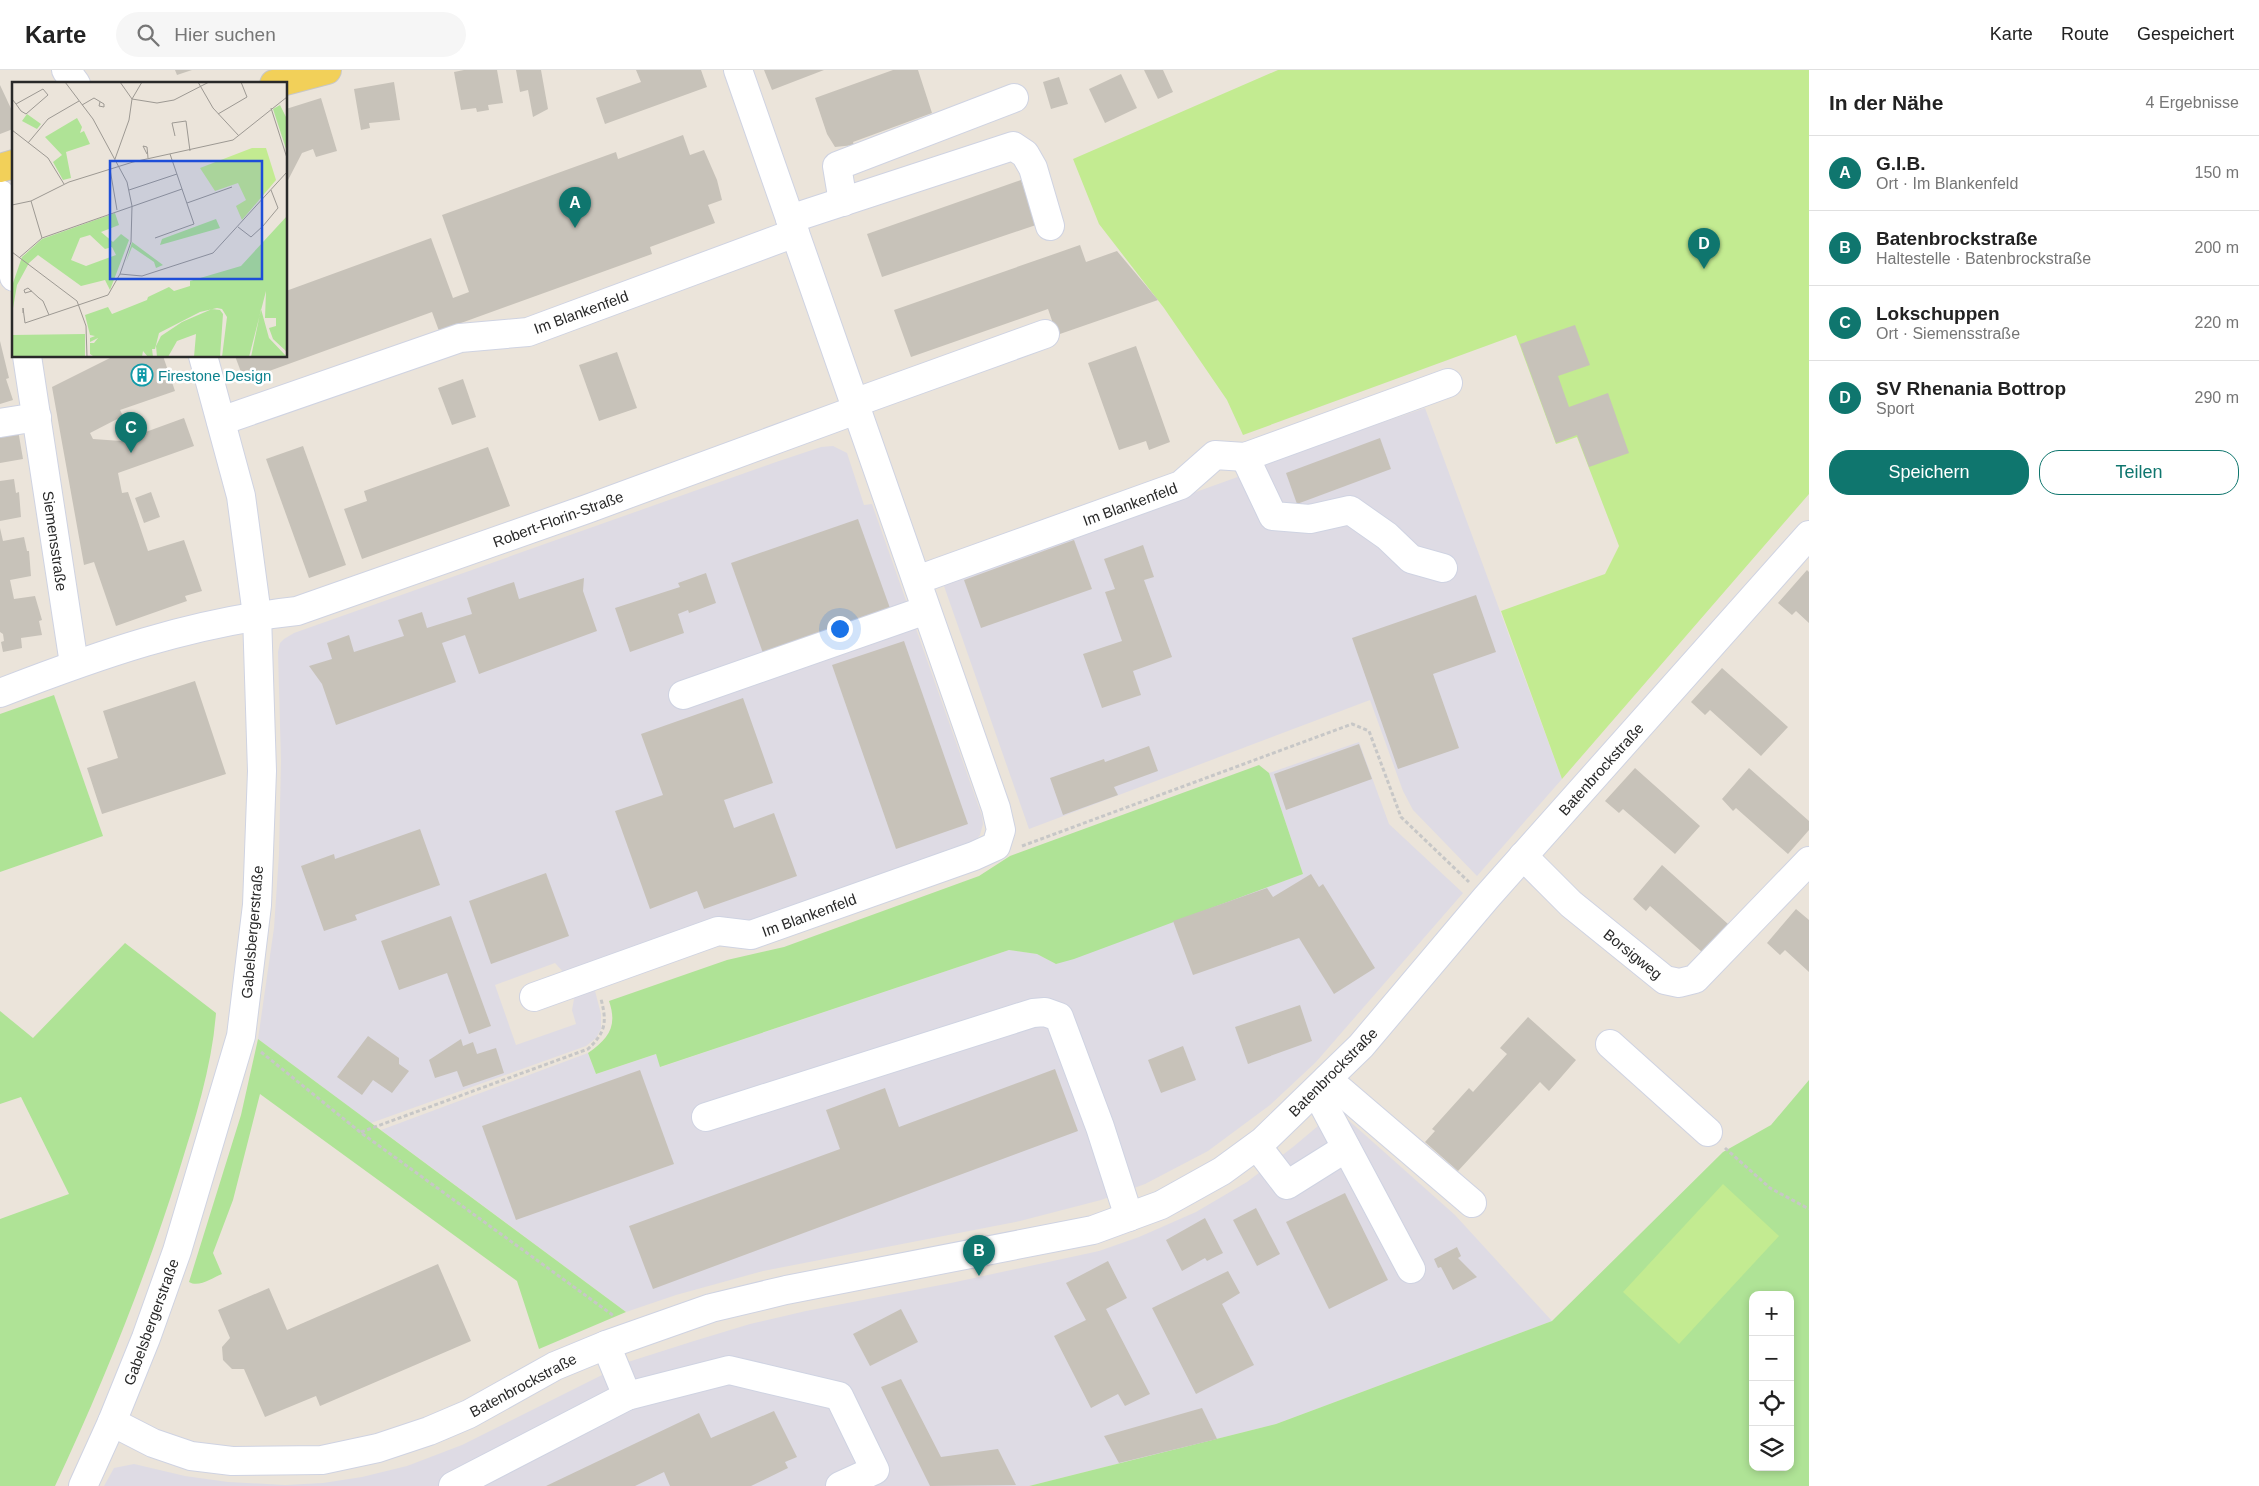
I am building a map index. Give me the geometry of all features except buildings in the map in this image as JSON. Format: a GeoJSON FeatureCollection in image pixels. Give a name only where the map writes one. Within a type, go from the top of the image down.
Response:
{"type":"FeatureCollection","features":[{"type":"Feature","properties":{"kind":"main road"},"geometry":{"type":"LineString","coordinates":[[282,82],[327,70]]}},
{"type":"Feature","properties":{"kind":"street"},"geometry":{"type":"LineString","coordinates":[[66,70],[75,82]]}},
{"type":"Feature","properties":{"kind":"street"},"geometry":{"type":"LineString","coordinates":[[738,70],[996,808],[1002,830],[996,846]]}},
{"type":"Feature","properties":{"kind":"street"},"geometry":{"type":"LineString","coordinates":[[843,202],[837,166],[1014,98]]}},
{"type":"Feature","properties":{"kind":"street","name":"Im Blankenfeld"},"geometry":{"type":"LineString","coordinates":[[221,421],[460,338],[528,332],[793,226],[843,202],[1013,146],[1025,154],[1033,168],[1050,226]]}},
{"type":"Feature","properties":{"kind":"street"},"geometry":{"type":"LineString","coordinates":[[0,194],[12,265]]}},
{"type":"Feature","properties":{"kind":"street","name":"Robert-Florin-Straße"},"geometry":{"type":"LineString","coordinates":[[257,616],[297,611],[855,407],[1045,334]]}},
{"type":"Feature","properties":{"kind":"street","name":"Siemensstraße"},"geometry":{"type":"LineString","coordinates":[[27,358],[74,664]]}},
{"type":"Feature","properties":{"kind":"street","name":"Gabelsbergerstraße"},"geometry":{"type":"LineString","coordinates":[[83,1486],[112,1422],[146,1338],[177,1251],[241,1036],[257,905],[262,771],[257,616],[241,496],[204,358]]}},
{"type":"Feature","properties":{"kind":"street","name":"Im Blankenfeld"},"geometry":{"type":"LineString","coordinates":[[917,580],[1181,485],[1215,455],[1245,457],[1448,383]]}},
{"type":"Feature","properties":{"kind":"street"},"geometry":{"type":"LineString","coordinates":[[0,423],[37,417]]}},
{"type":"Feature","properties":{"kind":"street"},"geometry":{"type":"LineString","coordinates":[[1245,457],[1274,516],[1310,519],[1350,510],[1387,536],[1411,559],[1443,568]]}},
{"type":"Feature","properties":{"kind":"street","name":"Batenbrockstraße"},"geometry":{"type":"LineString","coordinates":[[112,1422],[153,1442],[191,1456],[232,1461],[322,1460],[378,1448],[429,1431],[469,1414],[555,1366],[606,1344],[711,1308],[786,1290],[1093,1230],[1161,1205],[1222,1171],[1257,1146],[1361,1046],[1486,898],[1809,535]]}},
{"type":"Feature","properties":{"kind":"street"},"geometry":{"type":"LineString","coordinates":[[683,695],[926,610]]}},
{"type":"Feature","properties":{"kind":"street"},"geometry":{"type":"LineString","coordinates":[[0,693],[74,664],[164,635],[257,616]]}},
{"type":"Feature","properties":{"kind":"street","name":"Im Blankenfeld"},"geometry":{"type":"LineString","coordinates":[[534,997],[718,931],[751,935],[974,856],[996,846]]}},
{"type":"Feature","properties":{"kind":"street","name":"Borsigweg"},"geometry":{"type":"LineString","coordinates":[[1524,856],[1571,904],[1666,980],[1679,984],[1695,980],[1809,861]]}},
{"type":"Feature","properties":{"kind":"street"},"geometry":{"type":"LineString","coordinates":[[706,1117],[1034,1013],[1053,1014],[1059,1017],[1097,1118],[1129,1217]]}},
{"type":"Feature","properties":{"kind":"street"},"geometry":{"type":"LineString","coordinates":[[1610,1044],[1708,1132]]}},
{"type":"Feature","properties":{"kind":"street"},"geometry":{"type":"LineString","coordinates":[[1321,1085],[1346,1148],[1411,1269]]}},
{"type":"Feature","properties":{"kind":"street"},"geometry":{"type":"LineString","coordinates":[[1321,1085],[1472,1203]]}},
{"type":"Feature","properties":{"kind":"street"},"geometry":{"type":"LineString","coordinates":[[1257,1146],[1287,1185],[1346,1148]]}},
{"type":"Feature","properties":{"kind":"street"},"geometry":{"type":"LineString","coordinates":[[606,1344],[627,1396]]}},
{"type":"Feature","properties":{"kind":"street"},"geometry":{"type":"LineString","coordinates":[[453,1486],[627,1396],[729,1370],[839,1396],[875,1470],[840,1486]]}},
{"type":"Feature","properties":{"kind":"path"},"geometry":{"type":"LineString","coordinates":[[996,846],[1018,847],[1352,724],[1369,731],[1401,817],[1486,898]]}},
{"type":"Feature","properties":{"kind":"path"},"geometry":{"type":"LineString","coordinates":[[360,1132],[588,1049],[601,1037],[605,1016],[595,975]]}},
{"type":"Feature","properties":{"kind":"path"},"geometry":{"type":"LineString","coordinates":[[241,1036],[360,1132],[638,1333]]}},
{"type":"Feature","properties":{"kind":"path"},"geometry":{"type":"LineString","coordinates":[[1708,1132],[1770,1188],[1809,1209]]}},
{"type":"Feature","properties":{"kind":"shaded area"},"geometry":{"type":"Polygon","coordinates":[[[1425,408],[1562,779],[1477,876],[1413,810],[1403,791],[1370,700],[1029,829],[944,586],[945,582],[1260,469],[1258,465],[1425,408]]]}},
{"type":"Feature","properties":{"kind":"shaded area"},"geometry":{"type":"Polygon","coordinates":[[[833,446],[847,453],[864,505],[872,504],[982,816],[983,824],[980,835],[974,842],[743,928],[565,974],[555,963],[495,985],[516,1045],[576,1024],[572,1010],[574,999],[577,994],[594,987],[601,1014],[601,1029],[596,1038],[586,1046],[371,1123],[258,1039],[274,928],[279,854],[281,761],[278,652],[280,643],[294,633],[779,461],[821,447],[833,446]]]}},
{"type":"Feature","properties":{"kind":"shaded area"},"geometry":{"type":"Polygon","coordinates":[[[1359,742],[1389,824],[1463,893],[1316,1062],[1270,1105],[1208,1151],[1145,1184],[1101,1200],[1020,1221],[763,1271],[676,1295],[626,1312],[381,1130],[588,1053],[596,1074],[656,1054],[661,1067],[1009,950],[1037,954],[1056,964],[1303,874],[1269,773],[1359,742]]]}},
{"type":"Feature","properties":{"kind":"shaded area"},"geometry":{"type":"Polygon","coordinates":[[[1337,1110],[1455,1215],[1552,1321],[1276,1424],[1029,1486],[104,1486],[114,1468],[134,1464],[185,1476],[228,1482],[285,1485],[323,1483],[362,1477],[407,1466],[462,1445],[628,1362],[694,1341],[750,1324],[806,1311],[951,1283],[1099,1251],[1139,1237],[1196,1212],[1247,1182],[1337,1110]]]}},
{"type":"Feature","properties":{"kind":"green space"},"geometry":{"type":"Polygon","coordinates":[[[1278,70],[1809,70],[1809,494],[1562,779],[1501,611],[1605,574],[1619,546],[1577,437],[1556,444],[1516,335],[1243,435],[1227,400],[1164,308],[1099,224],[1073,159],[1278,70]]]}},
{"type":"Feature","properties":{"kind":"green space"},"geometry":{"type":"Polygon","coordinates":[[[54,695],[103,836],[0,872],[0,714],[54,695]]]}},
{"type":"Feature","properties":{"kind":"green space"},"geometry":{"type":"Polygon","coordinates":[[[1259,765],[1269,773],[1303,874],[1074,959],[1056,964],[1037,954],[1009,950],[660,1067],[656,1054],[596,1074],[588,1053],[601,1043],[612,1025],[612,1010],[609,1001],[727,960],[784,947],[979,876],[1010,856],[1259,765]]]}},
{"type":"Feature","properties":{"kind":"green space"},"geometry":{"type":"Polygon","coordinates":[[[125,943],[216,1013],[207,1073],[179,1171],[152,1251],[90,1409],[55,1486],[0,1486],[0,1219],[69,1194],[21,1097],[0,1104],[0,1011],[33,1038],[125,943]]]}},
{"type":"Feature","properties":{"kind":"green space"},"geometry":{"type":"Polygon","coordinates":[[[258,1039],[626,1312],[539,1349],[517,1281],[260,1094],[233,1200],[213,1253],[222,1274],[197,1284],[189,1282],[241,1115],[258,1039]]]}},
{"type":"Feature","properties":{"kind":"green space"},"geometry":{"type":"Polygon","coordinates":[[[1809,1080],[1809,1486],[1029,1486],[1276,1424],[1552,1321],[1723,1152],[1771,1125],[1809,1080]]]}},
{"type":"Feature","properties":{"kind":"green space"},"geometry":{"type":"Polygon","coordinates":[[[1723,1184],[1779,1236],[1679,1344],[1623,1292],[1723,1184]]]}},
{"type":"Feature","properties":{"kind":"place","name":"G.I.B."},"geometry":{"type":"Point","coordinates":[575,228]}},
{"type":"Feature","properties":{"kind":"place","name":"SV Rhenania Bottrop"},"geometry":{"type":"Point","coordinates":[1704,269]}},
{"type":"Feature","properties":{"kind":"place","name":"Firestone Design"},"geometry":{"type":"Point","coordinates":[142,375]}},
{"type":"Feature","properties":{"kind":"place","name":"Lokschuppen"},"geometry":{"type":"Point","coordinates":[131,453]}},
{"type":"Feature","properties":{"kind":"place","name":"Batenbrockstraße"},"geometry":{"type":"Point","coordinates":[979,1276]}}]}
